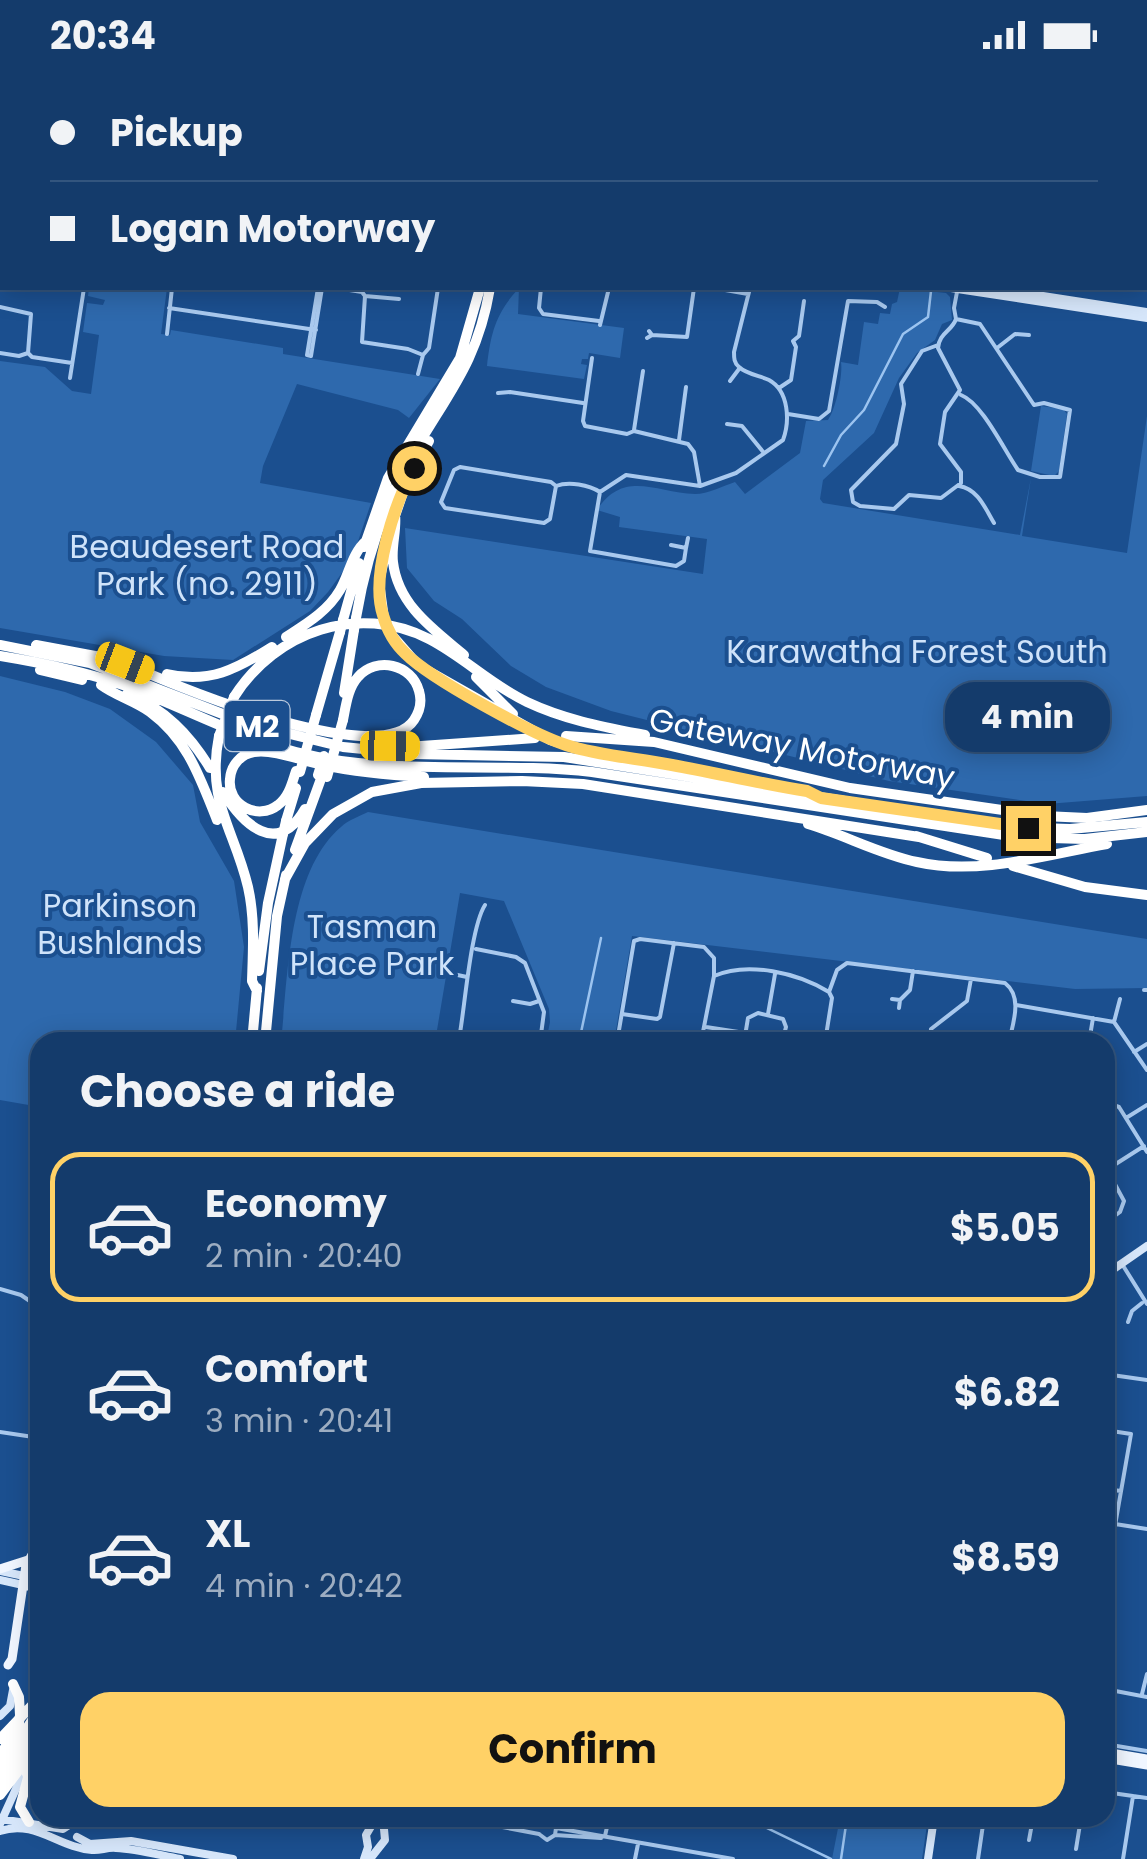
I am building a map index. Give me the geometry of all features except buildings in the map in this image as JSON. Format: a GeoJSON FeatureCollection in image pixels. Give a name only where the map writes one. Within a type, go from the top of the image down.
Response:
{"type":"FeatureCollection","features":[{"type":"Feature","properties":{"kind":"highway"},"geometry":{"type":"LineString","coordinates":[[266,1032],[285,879],[341,719],[348,625],[366,541],[396,463],[455,371],[470,334],[480,290]]}},
{"type":"Feature","properties":{"kind":"highway"},"geometry":{"type":"LineString","coordinates":[[459,782],[356,771],[261,752],[247,754],[230,774],[231,790],[247,809],[269,810],[285,798],[298,771],[309,741],[395,488],[470,360],[489,290]]}},
{"type":"Feature","properties":{"kind":"highway"},"geometry":{"type":"LineString","coordinates":[[438,417],[438,426],[408,478],[380,575],[384,619],[402,650],[418,664],[534,734],[582,750],[807,791],[821,798]]}},
{"type":"Feature","properties":{"kind":"highway"},"geometry":{"type":"LineString","coordinates":[[396,514],[394,567],[412,608],[524,700]]}},
{"type":"Feature","properties":{"kind":"highway"},"geometry":{"type":"LineString","coordinates":[[0,652],[20,643],[119,660],[183,678],[230,672],[326,609],[366,541]]}},
{"type":"Feature","properties":{"kind":"highway"},"geometry":{"type":"LineString","coordinates":[[257,991],[252,981],[250,897],[216,791],[214,765],[218,736],[234,697],[253,671],[277,650],[306,634],[335,625],[364,623],[399,628],[426,638],[524,700],[566,718],[709,750],[716,756]]}},
{"type":"Feature","properties":{"kind":"highway"},"geometry":{"type":"LineString","coordinates":[[0,652],[144,702],[168,716],[210,768]]}},
{"type":"Feature","properties":{"kind":"highway","name":"M2"},"geometry":{"type":"LineString","coordinates":[[0,652],[90,663],[267,730],[361,750],[375,746],[439,746],[534,734]]}},
{"type":"Feature","properties":{"kind":"highway","name":"M2"},"geometry":{"type":"LineString","coordinates":[[0,652],[110,681],[231,730],[311,755],[403,768],[574,770],[764,800]]}},
{"type":"Feature","properties":{"kind":"highway"},"geometry":{"type":"LineString","coordinates":[[454,655],[534,734]]}},
{"type":"Feature","properties":{"kind":"highway"},"geometry":{"type":"LineString","coordinates":[[119,660],[238,709],[290,724],[348,734],[392,735],[409,726],[420,704],[416,683],[403,670],[391,666],[368,669],[354,682],[341,719],[330,750],[322,778],[302,815],[290,826],[276,832],[248,826],[223,792]]}},
{"type":"Feature","properties":{"kind":"highway"},"geometry":{"type":"LineString","coordinates":[[101,685],[151,713],[182,744],[200,774],[227,841],[235,850]]}},
{"type":"Feature","properties":{"kind":"highway","name":"Gateway Motorway"},"geometry":{"type":"LineString","coordinates":[[566,736],[634,740],[835,786],[1014,812],[1086,818],[1147,810]]}},
{"type":"Feature","properties":{"kind":"highway"},"geometry":{"type":"LineString","coordinates":[[361,750],[564,757],[1028,828],[1100,828],[1147,822]]}},
{"type":"Feature","properties":{"kind":"highway"},"geometry":{"type":"LineString","coordinates":[[253,1032],[268,903],[298,771]]}},
{"type":"Feature","properties":{"kind":"highway"},"geometry":{"type":"LineString","coordinates":[[285,879],[318,828],[356,799],[404,785],[583,784],[919,837]]}},
{"type":"Feature","properties":{"kind":"highway"},"geometry":{"type":"LineString","coordinates":[[764,800],[1016,838],[1085,839],[1141,833]]}},
{"type":"Feature","properties":{"kind":"highway","name":"Gateway Motorway"},"geometry":{"type":"LineString","coordinates":[[764,800],[919,837],[988,858]]}},
{"type":"Feature","properties":{"kind":"highway"},"geometry":{"type":"LineString","coordinates":[[744,810],[816,826],[910,860],[945,866],[990,865],[1130,839],[1141,833]]}},
{"type":"Feature","properties":{"kind":"highway"},"geometry":{"type":"LineString","coordinates":[[1013,866],[1085,887],[1147,895]]}},
{"type":"Feature","properties":{"kind":"highway"},"geometry":{"type":"LineString","coordinates":[[0,1756],[20,1719],[19,1697],[13,1684]]}},
{"type":"Feature","properties":{"kind":"highway"},"geometry":{"type":"LineString","coordinates":[[0,1739],[30,1708]]}},
{"type":"Feature","properties":{"kind":"highway"},"geometry":{"type":"LineString","coordinates":[[0,1770],[30,1724]]}},
{"type":"Feature","properties":{"kind":"highway"},"geometry":{"type":"LineString","coordinates":[[0,1782],[30,1742]]}},
{"type":"Feature","properties":{"kind":"highway"},"geometry":{"type":"LineString","coordinates":[[0,1795],[30,1758]]}},
{"type":"Feature","properties":{"kind":"highway"},"geometry":{"type":"LineString","coordinates":[[29,1822],[20,1810],[30,1768]]}},
{"type":"Feature","properties":{"kind":"main road"},"geometry":{"type":"LineString","coordinates":[[13,1684],[4,1666],[30,1557]]}},
{"type":"Feature","properties":{"kind":"main road"},"geometry":{"type":"LineString","coordinates":[[0,1570],[28,1560]]}},
{"type":"Feature","properties":{"kind":"main road"},"geometry":{"type":"LineString","coordinates":[[24,1580],[30,1580]]}},
{"type":"Feature","properties":{"kind":"main road"},"geometry":{"type":"LineString","coordinates":[[24,1580],[30,1583]]}},
{"type":"Feature","properties":{"kind":"main road"},"geometry":{"type":"LineString","coordinates":[[1115,1757],[1147,1762]]}},
{"type":"Feature","properties":{"kind":"street"},"geometry":{"type":"LineString","coordinates":[[70,378],[84,290]]}},
{"type":"Feature","properties":{"kind":"street"},"geometry":{"type":"LineString","coordinates":[[166,334],[172,290]]}},
{"type":"Feature","properties":{"kind":"street"},"geometry":{"type":"LineString","coordinates":[[170,308],[313,330],[320,290]]}},
{"type":"Feature","properties":{"kind":"street"},"geometry":{"type":"LineString","coordinates":[[350,290],[365,296],[399,298]]}},
{"type":"Feature","properties":{"kind":"street"},"geometry":{"type":"LineString","coordinates":[[418,374],[429,348],[438,290]]}},
{"type":"Feature","properties":{"kind":"street"},"geometry":{"type":"LineString","coordinates":[[541,290],[539,308],[543,314],[600,323],[608,290]]}},
{"type":"Feature","properties":{"kind":"street"},"geometry":{"type":"LineString","coordinates":[[649,335],[687,337],[694,290]]}},
{"type":"Feature","properties":{"kind":"street"},"geometry":{"type":"LineString","coordinates":[[938,346],[922,351],[901,384],[904,404],[896,444],[855,485],[851,497],[860,506],[894,510],[909,495],[941,498],[960,486],[961,472],[940,444],[944,412],[959,394],[960,386],[938,346],[956,319],[955,290]]}},
{"type":"Feature","properties":{"kind":"street"},"geometry":{"type":"LineString","coordinates":[[992,290],[1147,315]]}},
{"type":"Feature","properties":{"kind":"street"},"geometry":{"type":"LineString","coordinates":[[688,538],[684,561],[676,566],[590,550],[600,492],[626,475],[700,486],[736,473],[783,440],[788,414],[779,388],[740,368],[734,352],[749,291]]}},
{"type":"Feature","properties":{"kind":"street"},"geometry":{"type":"LineString","coordinates":[[365,296],[362,342],[408,348],[423,355]]}},
{"type":"Feature","properties":{"kind":"street"},"geometry":{"type":"LineString","coordinates":[[785,340],[798,336],[804,301]]}},
{"type":"Feature","properties":{"kind":"street"},"geometry":{"type":"LineString","coordinates":[[788,414],[819,419],[828,410],[838,375],[836,364],[848,301],[877,302],[885,307]]}},
{"type":"Feature","properties":{"kind":"street"},"geometry":{"type":"LineString","coordinates":[[0,307],[31,314],[28,353]]}},
{"type":"Feature","properties":{"kind":"street"},"geometry":{"type":"LineString","coordinates":[[956,319],[980,324],[1034,405],[1066,407],[1072,414],[1062,474],[1055,480],[1018,470],[970,398],[959,394]]}},
{"type":"Feature","properties":{"kind":"street"},"geometry":{"type":"LineString","coordinates":[[998,348],[1015,334],[1029,335]]}},
{"type":"Feature","properties":{"kind":"street"},"geometry":{"type":"LineString","coordinates":[[779,388],[791,380],[796,347],[793,340]]}},
{"type":"Feature","properties":{"kind":"street"},"geometry":{"type":"LineString","coordinates":[[0,353],[28,353]]}},
{"type":"Feature","properties":{"kind":"street"},"geometry":{"type":"LineString","coordinates":[[28,353],[72,364]]}},
{"type":"Feature","properties":{"kind":"street"},"geometry":{"type":"LineString","coordinates":[[592,358],[584,404],[585,426],[688,444],[694,452],[700,486]]}},
{"type":"Feature","properties":{"kind":"street"},"geometry":{"type":"LineString","coordinates":[[730,381],[740,368]]}},
{"type":"Feature","properties":{"kind":"street"},"geometry":{"type":"LineString","coordinates":[[634,432],[644,371]]}},
{"type":"Feature","properties":{"kind":"street"},"geometry":{"type":"LineString","coordinates":[[679,440],[686,387]]}},
{"type":"Feature","properties":{"kind":"street"},"geometry":{"type":"LineString","coordinates":[[498,393],[584,404]]}},
{"type":"Feature","properties":{"kind":"street"},"geometry":{"type":"LineString","coordinates":[[727,424],[742,426],[764,454]]}},
{"type":"Feature","properties":{"kind":"street"},"geometry":{"type":"LineString","coordinates":[[460,468],[556,486],[550,519],[544,523],[445,508],[441,502],[454,470],[460,468]]}},
{"type":"Feature","properties":{"kind":"street"},"geometry":{"type":"LineString","coordinates":[[556,486],[563,483],[600,492]]}},
{"type":"Feature","properties":{"kind":"street"},"geometry":{"type":"LineString","coordinates":[[960,486],[975,492],[994,523]]}},
{"type":"Feature","properties":{"kind":"street"},"geometry":{"type":"LineString","coordinates":[[671,546],[686,548]]}},
{"type":"Feature","properties":{"kind":"street"},"geometry":{"type":"LineString","coordinates":[[460,1032],[467,976],[479,916],[485,905]]}},
{"type":"Feature","properties":{"kind":"street"},"geometry":{"type":"LineString","coordinates":[[619,1032],[634,941],[710,950],[714,976],[704,1032]]}},
{"type":"Feature","properties":{"kind":"street"},"geometry":{"type":"LineString","coordinates":[[622,1014],[660,1017],[674,943]]}},
{"type":"Feature","properties":{"kind":"street"},"geometry":{"type":"LineString","coordinates":[[474,949],[522,959],[544,1012],[541,1032]]}},
{"type":"Feature","properties":{"kind":"street"},"geometry":{"type":"LineString","coordinates":[[829,992],[843,964],[1008,984],[1016,1005],[1011,1032]]}},
{"type":"Feature","properties":{"kind":"street"},"geometry":{"type":"LineString","coordinates":[[714,976],[734,971],[775,972],[806,980],[829,992],[832,998],[827,1032]]}},
{"type":"Feature","properties":{"kind":"street"},"geometry":{"type":"LineString","coordinates":[[900,1008],[900,1000],[910,990],[913,971]]}},
{"type":"Feature","properties":{"kind":"street"},"geometry":{"type":"LineString","coordinates":[[768,1014],[775,972]]}},
{"type":"Feature","properties":{"kind":"street"},"geometry":{"type":"LineString","coordinates":[[448,973],[467,976]]}},
{"type":"Feature","properties":{"kind":"street"},"geometry":{"type":"LineString","coordinates":[[931,1032],[967,1001],[971,978]]}},
{"type":"Feature","properties":{"kind":"street"},"geometry":{"type":"LineString","coordinates":[[892,999],[900,1000]]}},
{"type":"Feature","properties":{"kind":"street"},"geometry":{"type":"LineString","coordinates":[[1114,1022],[1120,999]]}},
{"type":"Feature","properties":{"kind":"street"},"geometry":{"type":"LineString","coordinates":[[513,1001],[539,1002]]}},
{"type":"Feature","properties":{"kind":"street"},"geometry":{"type":"LineString","coordinates":[[1016,1005],[1114,1022],[1147,1070]]}},
{"type":"Feature","properties":{"kind":"street"},"geometry":{"type":"LineString","coordinates":[[745,1032],[750,1015],[768,1014],[786,1022],[784,1032]]}},
{"type":"Feature","properties":{"kind":"street"},"geometry":{"type":"LineString","coordinates":[[1091,1032],[1093,1018]]}},
{"type":"Feature","properties":{"kind":"street"},"geometry":{"type":"LineString","coordinates":[[706,1026],[739,1032]]}},
{"type":"Feature","properties":{"kind":"street"},"geometry":{"type":"LineString","coordinates":[[924,1027],[931,1029]]}},
{"type":"Feature","properties":{"kind":"street"},"geometry":{"type":"LineString","coordinates":[[1134,1052],[1147,1044]]}},
{"type":"Feature","properties":{"kind":"street"},"geometry":{"type":"LineString","coordinates":[[1126,1118],[1147,1105]]}},
{"type":"Feature","properties":{"kind":"street"},"geometry":{"type":"LineString","coordinates":[[1115,1106],[1145,1149],[1115,1163]]}},
{"type":"Feature","properties":{"kind":"street"},"geometry":{"type":"LineString","coordinates":[[1115,1188],[1124,1201],[1115,1215]]}},
{"type":"Feature","properties":{"kind":"street"},"geometry":{"type":"LineString","coordinates":[[1115,1269],[1147,1246]]}},
{"type":"Feature","properties":{"kind":"street"},"geometry":{"type":"LineString","coordinates":[[1122,1264],[1145,1303],[1132,1310],[1128,1322]]}},
{"type":"Feature","properties":{"kind":"street"},"geometry":{"type":"LineString","coordinates":[[0,1289],[30,1301]]}},
{"type":"Feature","properties":{"kind":"street"},"geometry":{"type":"LineString","coordinates":[[1115,1375],[1147,1380]]}},
{"type":"Feature","properties":{"kind":"street"},"geometry":{"type":"LineString","coordinates":[[0,1432],[30,1436]]}},
{"type":"Feature","properties":{"kind":"street"},"geometry":{"type":"LineString","coordinates":[[1115,1432],[1131,1434],[1115,1524],[1147,1530]]}},
{"type":"Feature","properties":{"kind":"street"},"geometry":{"type":"LineString","coordinates":[[1115,1490],[1121,1491]]}},
{"type":"Feature","properties":{"kind":"street"},"geometry":{"type":"LineString","coordinates":[[0,1570],[24,1580]]}},
{"type":"Feature","properties":{"kind":"street"},"geometry":{"type":"LineString","coordinates":[[0,1580],[24,1580]]}},
{"type":"Feature","properties":{"kind":"street"},"geometry":{"type":"LineString","coordinates":[[1115,1691],[1144,1697],[1147,1674]]}},
{"type":"Feature","properties":{"kind":"street"},"geometry":{"type":"LineString","coordinates":[[0,1716],[12,1702],[13,1684]]}},
{"type":"Feature","properties":{"kind":"street"},"geometry":{"type":"LineString","coordinates":[[1115,1746],[1147,1751]]}},
{"type":"Feature","properties":{"kind":"street"},"geometry":{"type":"LineString","coordinates":[[1,1823],[30,1768]]}},
{"type":"Feature","properties":{"kind":"street"},"geometry":{"type":"LineString","coordinates":[[25,1780],[30,1774]]}},
{"type":"Feature","properties":{"kind":"street"},"geometry":{"type":"LineString","coordinates":[[1115,1793],[1147,1798]]}},
{"type":"Feature","properties":{"kind":"street"},"geometry":{"type":"LineString","coordinates":[[1123,1859],[1133,1796]]}},
{"type":"Feature","properties":{"kind":"street"},"geometry":{"type":"LineString","coordinates":[[1,1823],[29,1822]]}},
{"type":"Feature","properties":{"kind":"street"},"geometry":{"type":"LineString","coordinates":[[1,1823],[46,1833],[89,1850],[118,1848],[180,1859]]}},
{"type":"Feature","properties":{"kind":"street"},"geometry":{"type":"LineString","coordinates":[[52,1827],[71,1831],[90,1844],[131,1841],[232,1859]]}},
{"type":"Feature","properties":{"kind":"street"},"geometry":{"type":"LineString","coordinates":[[60,1840],[74,1827]]}},
{"type":"Feature","properties":{"kind":"street"},"geometry":{"type":"LineString","coordinates":[[367,1859],[385,1840],[382,1827]]}},
{"type":"Feature","properties":{"kind":"street"},"geometry":{"type":"LineString","coordinates":[[502,1827],[539,1834],[547,1840],[556,1832]]}},
{"type":"Feature","properties":{"kind":"street"},"geometry":{"type":"LineString","coordinates":[[539,1834],[543,1827]]}},
{"type":"Feature","properties":{"kind":"street"},"geometry":{"type":"LineString","coordinates":[[551,1827],[556,1832],[605,1836],[733,1859]]}},
{"type":"Feature","properties":{"kind":"street"},"geometry":{"type":"LineString","coordinates":[[605,1836],[607,1827]]}},
{"type":"Feature","properties":{"kind":"street"},"geometry":{"type":"LineString","coordinates":[[928,1859],[933,1827]]}},
{"type":"Feature","properties":{"kind":"street"},"geometry":{"type":"LineString","coordinates":[[978,1859],[983,1827]]}},
{"type":"Feature","properties":{"kind":"street"},"geometry":{"type":"LineString","coordinates":[[1030,1840],[1032,1827]]}},
{"type":"Feature","properties":{"kind":"street"},"geometry":{"type":"LineString","coordinates":[[1076,1848],[1080,1827]]}},
{"type":"Feature","properties":{"kind":"street"},"geometry":{"type":"LineString","coordinates":[[367,1859],[366,1835],[371,1829],[384,1832]]}},
{"type":"Feature","properties":{"kind":"street"},"geometry":{"type":"LineString","coordinates":[[70,1845],[71,1831]]}},
{"type":"Feature","properties":{"kind":"street"},"geometry":{"type":"LineString","coordinates":[[635,1859],[638,1842]]}},
{"type":"Feature","properties":{"kind":"street"},"geometry":{"type":"LineString","coordinates":[[368,1843],[378,1847]]}},
{"type":"Feature","properties":{"kind":"green space","name":"Beaudesert Road Park (no. 2911)"},"geometry":{"type":"Polygon","coordinates":[[[89,290],[167,290],[161,334],[170,335],[171,330],[283,348],[283,354],[440,379],[409,418],[398,410],[297,384],[263,466],[260,483],[371,503],[352,559],[328,592],[310,611],[233,660],[164,656],[0,628],[0,361],[45,367],[72,391],[91,394],[99,335],[83,332],[87,303],[103,305],[105,300],[88,296],[89,290]]]}},
{"type":"Feature","properties":{"kind":"green space"},"geometry":{"type":"Polygon","coordinates":[[[519,290],[518,314],[624,328],[620,358],[589,353],[581,364],[587,365],[584,379],[487,366],[490,343],[505,306],[519,290]]]}},
{"type":"Feature","properties":{"kind":"green space","name":"Karawatha Forest South"},"geometry":{"type":"Polygon","coordinates":[[[900,290],[946,293],[950,297],[952,320],[942,324],[935,340],[917,353],[899,378],[874,433],[823,480],[823,503],[1020,535],[1031,478],[1022,536],[1127,553],[1147,416],[1147,796],[1047,804],[889,781],[611,711],[546,687],[511,666],[462,619],[434,601],[407,568],[405,528],[703,574],[707,539],[619,527],[620,517],[597,510],[618,490],[630,487],[695,494],[735,482],[745,494],[800,453],[806,421],[828,420],[838,392],[841,362],[858,365],[864,322],[878,324],[880,313],[890,314],[892,304],[897,302],[900,290]]]}},
{"type":"Feature","properties":{"kind":"green space"},"geometry":{"type":"Polygon","coordinates":[[[1041,406],[1063,409],[1067,414],[1059,471],[1054,476],[1031,471],[1041,406]]]}},
{"type":"Feature","properties":{"kind":"green space","name":"Parkinson Bushlands"},"geometry":{"type":"Polygon","coordinates":[[[0,676],[65,692],[110,709],[156,742],[193,785],[200,822],[234,881],[244,947],[236,1032],[30,1032],[30,1105],[0,1100],[0,676]]]}},
{"type":"Feature","properties":{"kind":"green space","name":"Tasman Place Park"},"geometry":{"type":"Polygon","coordinates":[[[368,812],[1147,939],[1147,988],[1075,989],[632,936],[616,1032],[548,1032],[549,1009],[504,901],[460,893],[437,1032],[282,1032],[289,958],[301,898],[323,847],[351,820],[368,812]]]}},
{"type":"Feature","properties":{"kind":"green space"},"geometry":{"type":"Polygon","coordinates":[[[838,1827],[927,1827],[922,1859],[832,1859],[838,1827]]]}},
{"type":"Feature","properties":{"kind":"waterway"},"geometry":{"type":"LineString","coordinates":[[824,466],[841,435],[864,410],[903,334],[928,317],[931,291]]}},
{"type":"Feature","properties":{"kind":"waterway"},"geometry":{"type":"LineString","coordinates":[[581,1032],[601,938]]}},
{"type":"Feature","properties":{"kind":"waterway"},"geometry":{"type":"LineString","coordinates":[[765,1827],[831,1859]]}},
{"type":"Feature","properties":{"kind":"waterway"},"geometry":{"type":"LineString","coordinates":[[841,1859],[846,1827]]}},
{"type":"Feature","properties":{"kind":"route"},"geometry":{"type":"LineString","coordinates":[[414,468],[399,502],[381,569],[379,595],[382,614],[393,638],[410,658],[431,672],[533,731],[570,747],[807,791],[821,798],[1028,828]]}}]}
